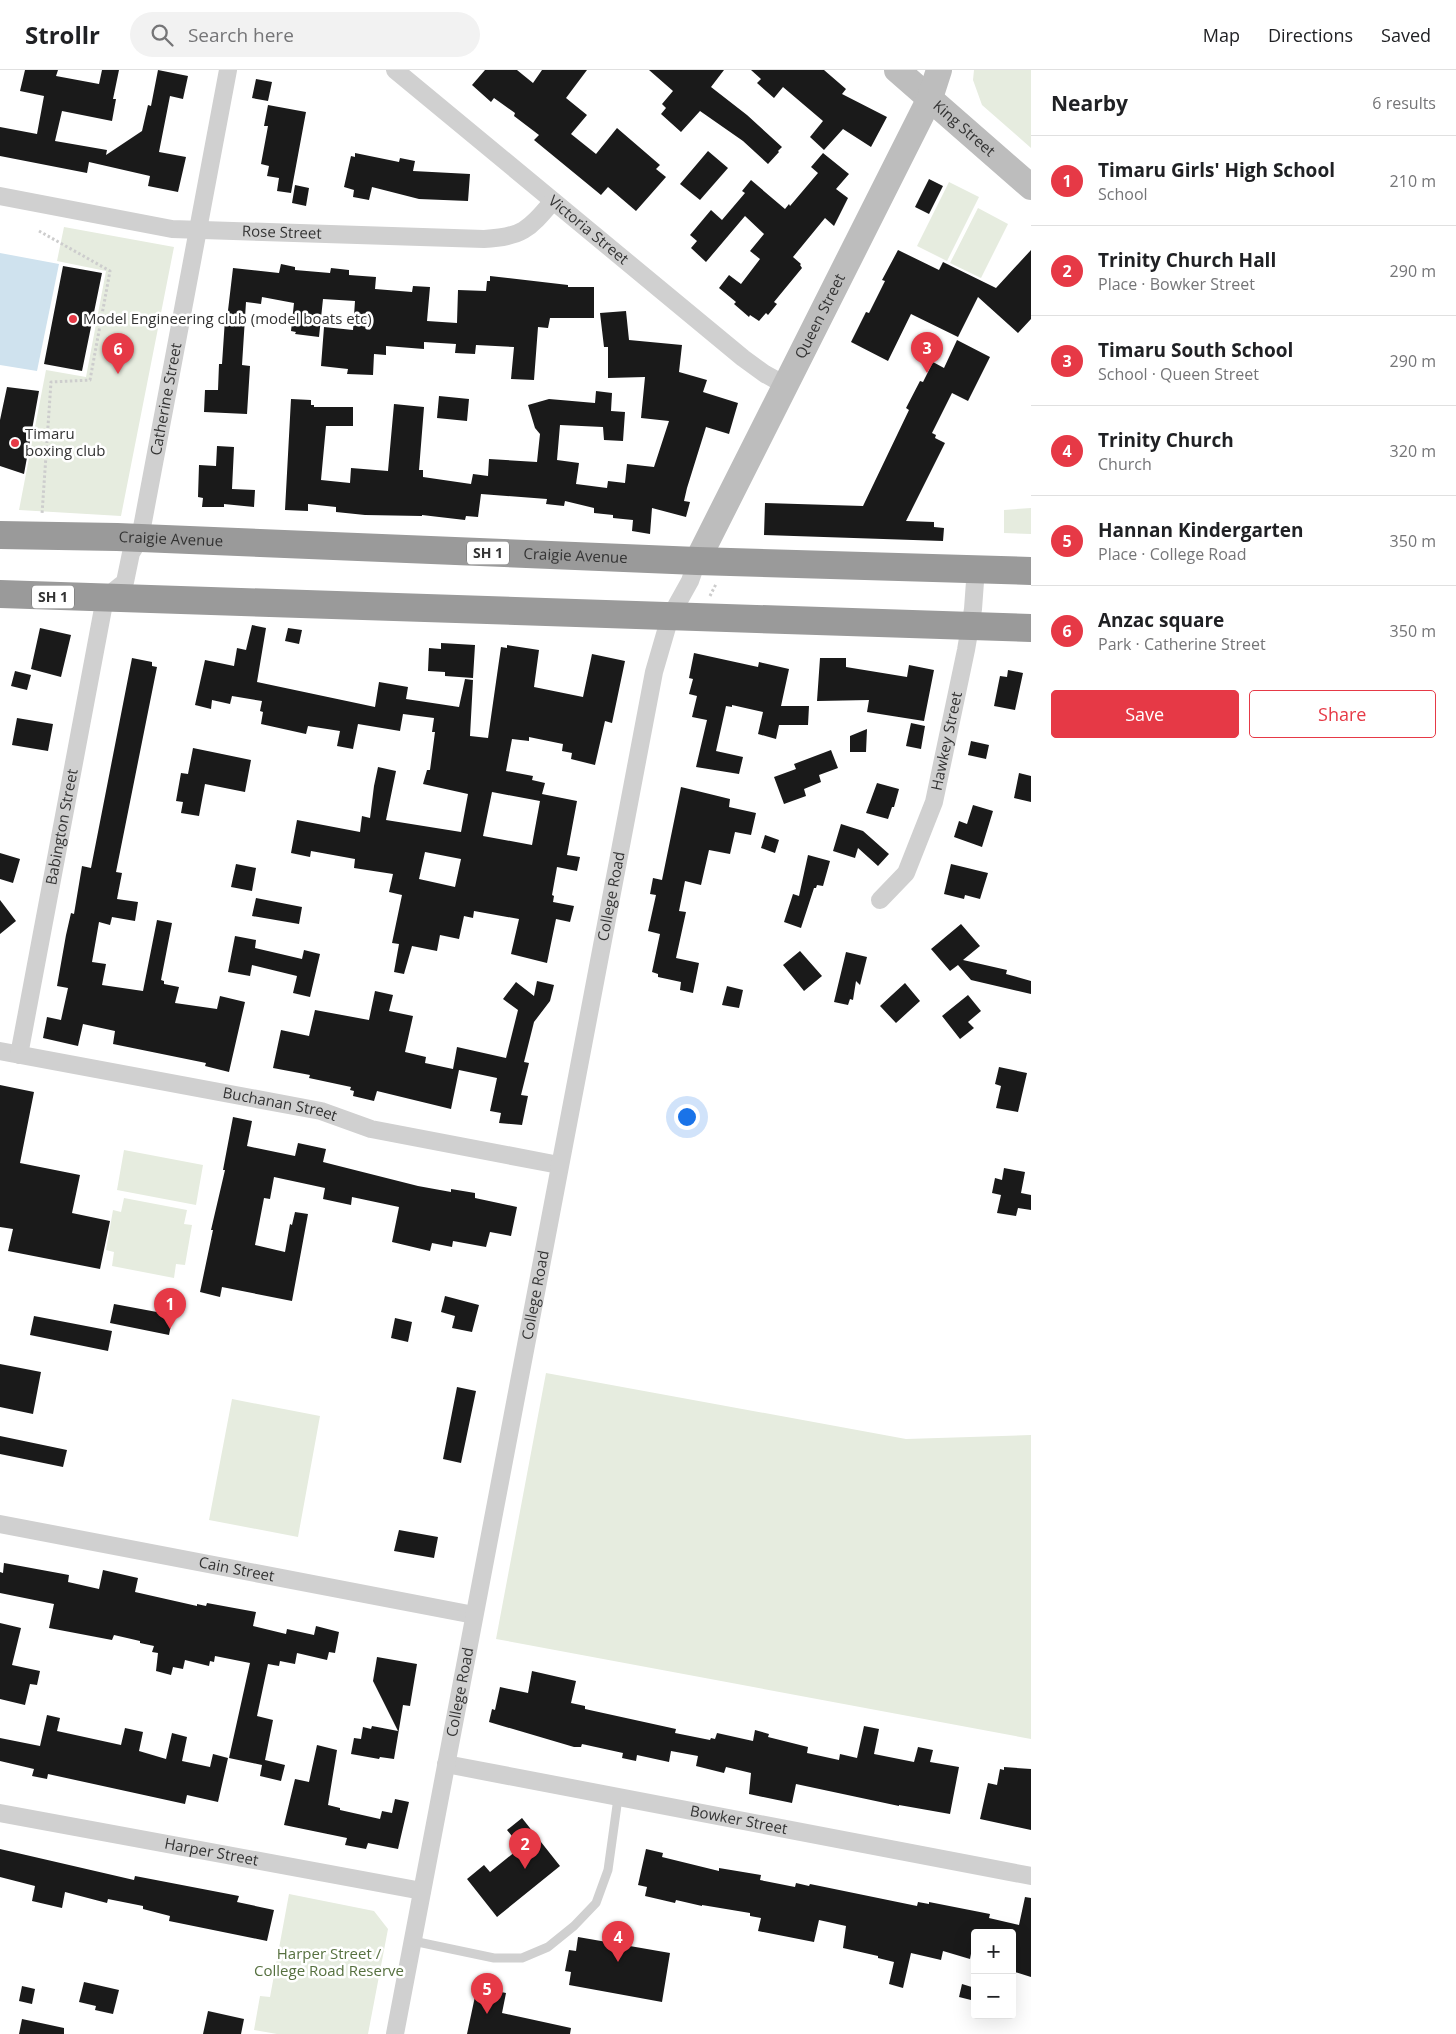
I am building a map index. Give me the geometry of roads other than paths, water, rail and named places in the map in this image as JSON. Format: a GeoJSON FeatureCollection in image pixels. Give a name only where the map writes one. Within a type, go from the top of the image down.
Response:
{"type":"FeatureCollection","features":[{"type":"Feature","properties":{"kind":"highway","name":"Craigie Avenue"},"geometry":{"type":"LineString","coordinates":[[0,535],[140,538],[697,561],[1031,571]]}},
{"type":"Feature","properties":{"kind":"highway","name":"SH 1"},"geometry":{"type":"LineString","coordinates":[[0,594],[1031,628]]}},
{"type":"Feature","properties":{"kind":"street","name":"Catherine Street"},"geometry":{"type":"LineString","coordinates":[[105,598],[125,582],[131,553],[140,538],[228,70]]}},
{"type":"Feature","properties":{"kind":"street","name":"Victoria Street"},"geometry":{"type":"LineString","coordinates":[[395,70],[743,358],[785,385]]}},
{"type":"Feature","properties":{"kind":"street","name":"King Street"},"geometry":{"type":"LineString","coordinates":[[897,70],[1031,187]]}},
{"type":"Feature","properties":{"kind":"street","name":"Queen Street"},"geometry":{"type":"LineString","coordinates":[[697,561],[930,98],[939,70]]}},
{"type":"Feature","properties":{"kind":"street","name":"Rose Street"},"geometry":{"type":"LineString","coordinates":[[0,196],[172,229],[484,239],[507,238],[519,234],[530,226],[553,201]]}},
{"type":"Feature","properties":{"kind":"street","name":"College Road"},"geometry":{"type":"LineString","coordinates":[[395,2034],[634,767],[654,672],[670,617],[690,580],[697,561]]}},
{"type":"Feature","properties":{"kind":"street","name":"Hawkey Street"},"geometry":{"type":"LineString","coordinates":[[880,900],[906,873],[934,802],[966,650],[976,568]]}},
{"type":"Feature","properties":{"kind":"street","name":"Babington Street"},"geometry":{"type":"LineString","coordinates":[[19,1055],[105,598]]}},
{"type":"Feature","properties":{"kind":"street","name":"Buchanan Street"},"geometry":{"type":"LineString","coordinates":[[0,1051],[321,1112],[371,1129],[559,1165]]}},
{"type":"Feature","properties":{"kind":"street","name":"Cain Street"},"geometry":{"type":"LineString","coordinates":[[0,1524],[474,1614]]}},
{"type":"Feature","properties":{"kind":"street","name":"Bowker Street"},"geometry":{"type":"LineString","coordinates":[[446,1764],[1031,1876]]}},
{"type":"Feature","properties":{"kind":"street","name":"Harper Street"},"geometry":{"type":"LineString","coordinates":[[0,1812],[422,1891]]}},
{"type":"Feature","properties":{"kind":"lane"},"geometry":{"type":"LineString","coordinates":[[413,1941],[494,1958],[522,1958],[548,1947],[574,1926],[596,1903],[608,1870],[618,1798]]}},
{"type":"Feature","properties":{"kind":"water"},"geometry":{"type":"Polygon","coordinates":[[[0,253],[59,264],[37,371],[0,365],[0,253]]]}},
{"type":"Feature","properties":{"kind":"place","name":"Model Engineering club (model boats etc)"},"geometry":{"type":"Point","coordinates":[73,319]}},
{"type":"Feature","properties":{"kind":"place","name":"Timaru South School"},"geometry":{"type":"Point","coordinates":[927,373]}},
{"type":"Feature","properties":{"kind":"place","name":"Anzac square"},"geometry":{"type":"Point","coordinates":[118,374]}},
{"type":"Feature","properties":{"kind":"place","name":"Timaru boxing club"},"geometry":{"type":"Point","coordinates":[15,443]}},
{"type":"Feature","properties":{"kind":"place","name":"Timaru Girls' High School"},"geometry":{"type":"Point","coordinates":[170,1329]}},
{"type":"Feature","properties":{"kind":"place","name":"Trinity Church Hall"},"geometry":{"type":"Point","coordinates":[525,1869]}},
{"type":"Feature","properties":{"kind":"place","name":"Trinity Church"},"geometry":{"type":"Point","coordinates":[618,1962]}},
{"type":"Feature","properties":{"kind":"place","name":"Hannan Kindergarten"},"geometry":{"type":"Point","coordinates":[487,2014]}},
{"type":"Feature","properties":{"kind":"park label","name":"Harper Street / College Road Reserve"},"geometry":{"type":"Point","coordinates":[329,1962]}}]}
